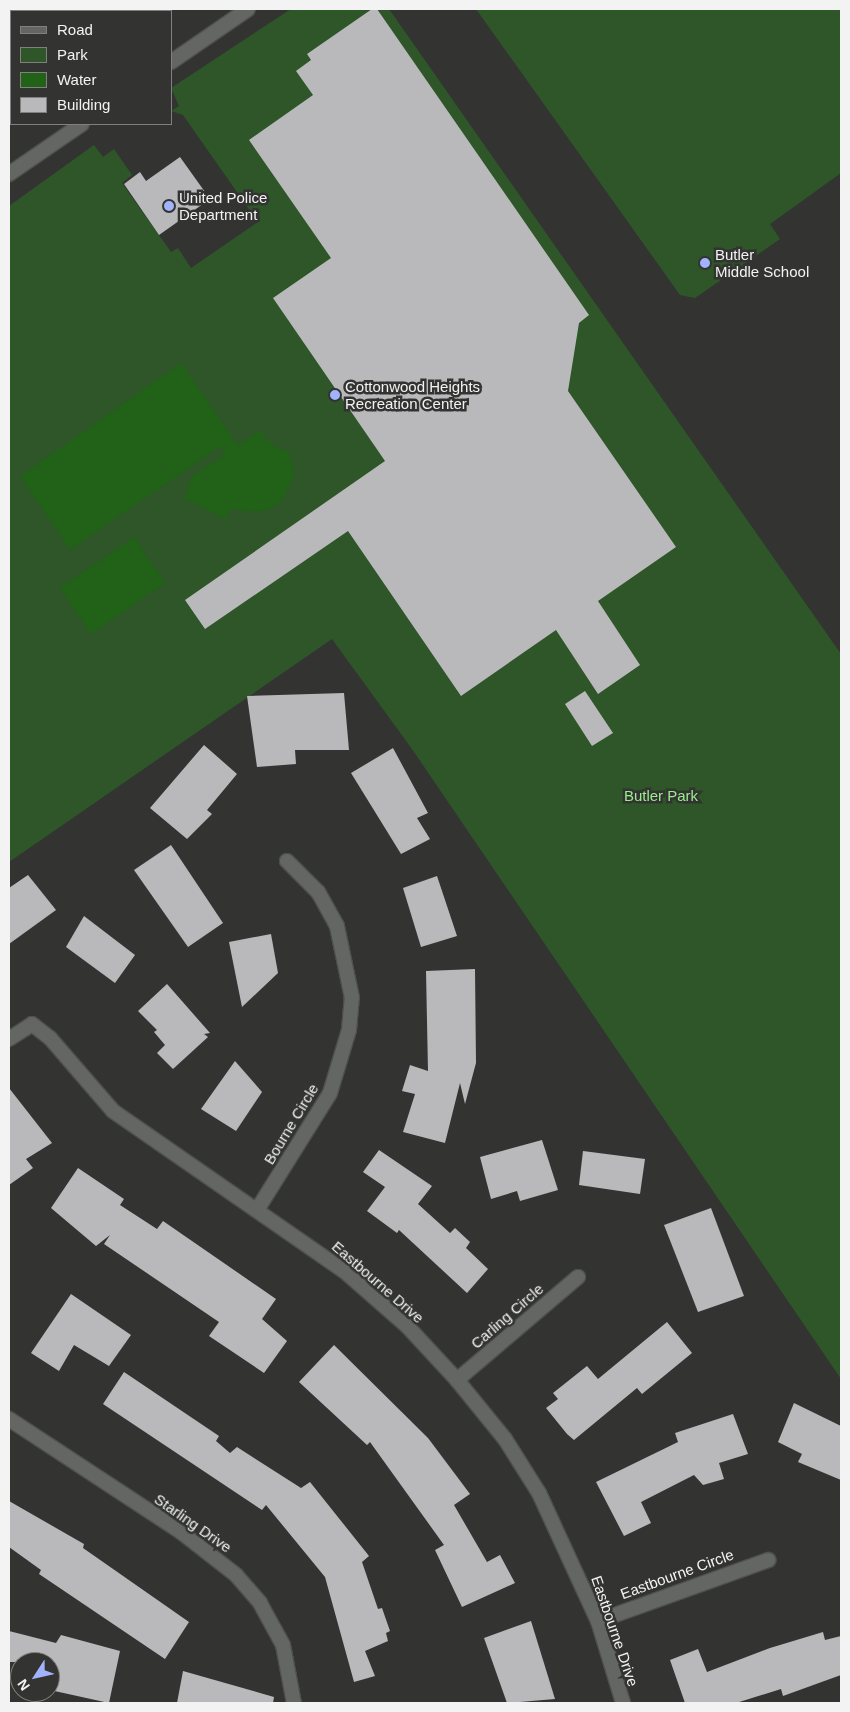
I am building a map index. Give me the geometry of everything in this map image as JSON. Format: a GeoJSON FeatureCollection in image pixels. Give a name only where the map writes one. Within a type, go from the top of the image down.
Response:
{"type":"FeatureCollection","features":[{"type":"Feature","properties":{"kind":"street"},"geometry":{"type":"LineString","coordinates":[[172,61],[248,9]]}},
{"type":"Feature","properties":{"kind":"street"},"geometry":{"type":"LineString","coordinates":[[9,174],[81,125]]}},
{"type":"Feature","properties":{"kind":"street","name":"Bourne Circle"},"geometry":{"type":"LineString","coordinates":[[257,1210],[330,1093],[342,1062],[350,1022],[352,998],[347,960],[337,926],[318,892],[287,861]]}},
{"type":"Feature","properties":{"kind":"street","name":"Eastbourne Drive"},"geometry":{"type":"LineString","coordinates":[[9,1039],[32,1024],[50,1038],[113,1111],[257,1210],[372,1295],[457,1380],[505,1439],[539,1493],[598,1621],[623,1703]]}},
{"type":"Feature","properties":{"kind":"street","name":"Carling Circle"},"geometry":{"type":"LineString","coordinates":[[457,1380],[578,1276]]}},
{"type":"Feature","properties":{"kind":"street","name":"Starling Drive"},"geometry":{"type":"LineString","coordinates":[[9,1419],[181,1532],[236,1575],[260,1603],[282,1645],[294,1703]]}},
{"type":"Feature","properties":{"kind":"street","name":"Eastbourne Circle"},"geometry":{"type":"LineString","coordinates":[[598,1621],[768,1560]]}},
{"type":"Feature","properties":{"kind":"green space","name":"Cottonwood Heights Recreation Center"},"geometry":{"type":"Polygon","coordinates":[[[291,9],[389,9],[841,654],[841,1379],[412,749],[332,639],[9,862],[9,206],[94,145],[103,157],[114,149],[132,175],[122,183],[171,252],[178,248],[191,268],[258,222],[183,115],[172,111],[179,106],[172,87],[291,9]]]}},
{"type":"Feature","properties":{"kind":"green space"},"geometry":{"type":"Polygon","coordinates":[[[476,9],[841,9],[841,173],[770,224],[780,239],[695,298],[680,295],[476,9]]]}},
{"type":"Feature","properties":{"kind":"water"},"geometry":{"type":"Polygon","coordinates":[[[181,363],[238,445],[259,431],[274,446],[289,452],[295,474],[284,498],[270,509],[256,512],[230,509],[226,519],[184,499],[193,475],[226,453],[221,446],[70,550],[20,476],[181,363]]]}},
{"type":"Feature","properties":{"kind":"water"},"geometry":{"type":"Polygon","coordinates":[[[134,537],[165,583],[91,634],[60,588],[134,537]]]}},
{"type":"Feature","properties":{"kind":"building"},"geometry":{"type":"Polygon","coordinates":[[[372,9],[377,9],[589,315],[579,323],[568,391],[676,547],[598,601],[640,665],[598,694],[556,630],[461,696],[348,531],[205,629],[185,600],[385,461],[273,298],[331,258],[249,140],[313,95],[296,71],[311,60],[307,54],[372,9]]]}},
{"type":"Feature","properties":{"kind":"building","name":"United Police Department"},"geometry":{"type":"Polygon","coordinates":[[[180,157],[210,199],[159,235],[124,184],[140,172],[146,181],[180,157]]]}},
{"type":"Feature","properties":{"kind":"building"},"geometry":{"type":"Polygon","coordinates":[[[585,691],[613,733],[592,746],[565,704],[585,691]]]}},
{"type":"Feature","properties":{"kind":"building"},"geometry":{"type":"Polygon","coordinates":[[[344,693],[349,750],[295,750],[296,764],[257,767],[247,696],[344,693]]]}},
{"type":"Feature","properties":{"kind":"building"},"geometry":{"type":"Polygon","coordinates":[[[204,745],[237,774],[207,810],[212,814],[187,839],[150,808],[204,745]]]}},
{"type":"Feature","properties":{"kind":"building"},"geometry":{"type":"Polygon","coordinates":[[[393,748],[428,813],[417,818],[430,839],[401,854],[351,773],[393,748]]]}},
{"type":"Feature","properties":{"kind":"building"},"geometry":{"type":"Polygon","coordinates":[[[171,845],[223,923],[188,947],[134,870],[171,845]]]}},
{"type":"Feature","properties":{"kind":"building"},"geometry":{"type":"Polygon","coordinates":[[[28,875],[56,910],[9,944],[9,888],[28,875]]]}},
{"type":"Feature","properties":{"kind":"building"},"geometry":{"type":"Polygon","coordinates":[[[437,876],[457,936],[421,947],[403,888],[437,876]]]}},
{"type":"Feature","properties":{"kind":"building"},"geometry":{"type":"Polygon","coordinates":[[[84,916],[135,955],[115,983],[66,947],[84,916]]]}},
{"type":"Feature","properties":{"kind":"building"},"geometry":{"type":"Polygon","coordinates":[[[271,934],[278,973],[242,1007],[229,942],[271,934]]]}},
{"type":"Feature","properties":{"kind":"building"},"geometry":{"type":"Polygon","coordinates":[[[475,969],[476,1063],[465,1104],[460,1083],[445,1143],[403,1132],[415,1094],[402,1091],[410,1065],[428,1071],[426,971],[475,969]]]}},
{"type":"Feature","properties":{"kind":"building"},"geometry":{"type":"Polygon","coordinates":[[[167,984],[210,1033],[204,1034],[208,1037],[173,1069],[157,1053],[165,1045],[154,1032],[157,1030],[138,1011],[167,984]]]}},
{"type":"Feature","properties":{"kind":"building"},"geometry":{"type":"Polygon","coordinates":[[[235,1061],[262,1092],[236,1131],[201,1109],[235,1061]]]}},
{"type":"Feature","properties":{"kind":"building"},"geometry":{"type":"Polygon","coordinates":[[[9,1088],[52,1143],[26,1159],[33,1168],[9,1185],[9,1088]]]}},
{"type":"Feature","properties":{"kind":"building"},"geometry":{"type":"Polygon","coordinates":[[[542,1140],[558,1190],[520,1201],[517,1191],[491,1199],[480,1157],[542,1140]]]}},
{"type":"Feature","properties":{"kind":"building"},"geometry":{"type":"Polygon","coordinates":[[[379,1150],[432,1186],[418,1204],[450,1233],[455,1228],[470,1242],[466,1248],[488,1269],[467,1293],[399,1230],[397,1233],[367,1211],[385,1187],[363,1172],[379,1150]]]}},
{"type":"Feature","properties":{"kind":"building"},"geometry":{"type":"Polygon","coordinates":[[[583,1151],[645,1159],[640,1194],[579,1185],[583,1151]]]}},
{"type":"Feature","properties":{"kind":"building"},"geometry":{"type":"Polygon","coordinates":[[[78,1168],[124,1199],[120,1205],[157,1229],[163,1221],[276,1299],[262,1319],[287,1341],[264,1373],[209,1336],[219,1322],[104,1244],[110,1235],[96,1246],[51,1208],[78,1168]]]}},
{"type":"Feature","properties":{"kind":"building"},"geometry":{"type":"Polygon","coordinates":[[[711,1208],[744,1296],[698,1312],[664,1225],[711,1208]]]}},
{"type":"Feature","properties":{"kind":"building"},"geometry":{"type":"Polygon","coordinates":[[[71,1294],[131,1335],[109,1366],[74,1345],[59,1371],[31,1353],[71,1294]]]}},
{"type":"Feature","properties":{"kind":"building"},"geometry":{"type":"Polygon","coordinates":[[[667,1322],[692,1353],[642,1394],[637,1388],[574,1440],[546,1408],[558,1399],[553,1393],[587,1366],[598,1379],[667,1322]]]}},
{"type":"Feature","properties":{"kind":"building"},"geometry":{"type":"Polygon","coordinates":[[[334,1345],[428,1438],[470,1494],[454,1505],[487,1562],[500,1555],[515,1583],[462,1607],[435,1550],[444,1545],[370,1442],[367,1445],[299,1382],[334,1345]]]}},
{"type":"Feature","properties":{"kind":"building"},"geometry":{"type":"Polygon","coordinates":[[[124,1372],[219,1436],[216,1441],[230,1453],[237,1447],[301,1488],[310,1482],[369,1556],[362,1562],[378,1609],[382,1608],[390,1631],[386,1633],[388,1641],[365,1651],[375,1676],[354,1682],[325,1577],[266,1505],[262,1510],[103,1404],[124,1372]]]}},
{"type":"Feature","properties":{"kind":"building"},"geometry":{"type":"Polygon","coordinates":[[[794,1403],[841,1426],[841,1480],[798,1462],[802,1454],[778,1442],[794,1403]]]}},
{"type":"Feature","properties":{"kind":"building"},"geometry":{"type":"Polygon","coordinates":[[[733,1414],[748,1454],[719,1463],[724,1479],[703,1485],[694,1475],[641,1502],[651,1523],[624,1536],[596,1482],[678,1442],[675,1433],[733,1414]]]}},
{"type":"Feature","properties":{"kind":"building"},"geometry":{"type":"Polygon","coordinates":[[[9,1501],[84,1544],[83,1548],[189,1622],[165,1659],[39,1574],[41,1570],[9,1547],[9,1501]]]}},
{"type":"Feature","properties":{"kind":"building"},"geometry":{"type":"Polygon","coordinates":[[[531,1621],[555,1699],[507,1703],[484,1638],[531,1621]]]}},
{"type":"Feature","properties":{"kind":"building"},"geometry":{"type":"Polygon","coordinates":[[[9,1631],[56,1643],[61,1635],[120,1651],[109,1703],[60,1692],[60,1652],[10,1652],[9,1662],[9,1631]]]}},
{"type":"Feature","properties":{"kind":"building"},"geometry":{"type":"Polygon","coordinates":[[[823,1632],[825,1640],[841,1636],[841,1675],[783,1696],[781,1689],[736,1703],[685,1703],[670,1660],[698,1649],[707,1672],[770,1648],[823,1632]]]}},
{"type":"Feature","properties":{"kind":"building"},"geometry":{"type":"Polygon","coordinates":[[[183,1671],[274,1697],[273,1703],[177,1703],[183,1671]]]}},
{"type":"Feature","properties":{"kind":"place","name":"United Police Department"},"geometry":{"type":"Point","coordinates":[169,206]}},
{"type":"Feature","properties":{"kind":"place","name":"Butler Middle School"},"geometry":{"type":"Point","coordinates":[705,263]}},
{"type":"Feature","properties":{"kind":"place","name":"Cottonwood Heights Recreation Center"},"geometry":{"type":"Point","coordinates":[335,395]}},
{"type":"Feature","properties":{"kind":"park label","name":"Butler Park"},"geometry":{"type":"Point","coordinates":[661,796]}}]}
